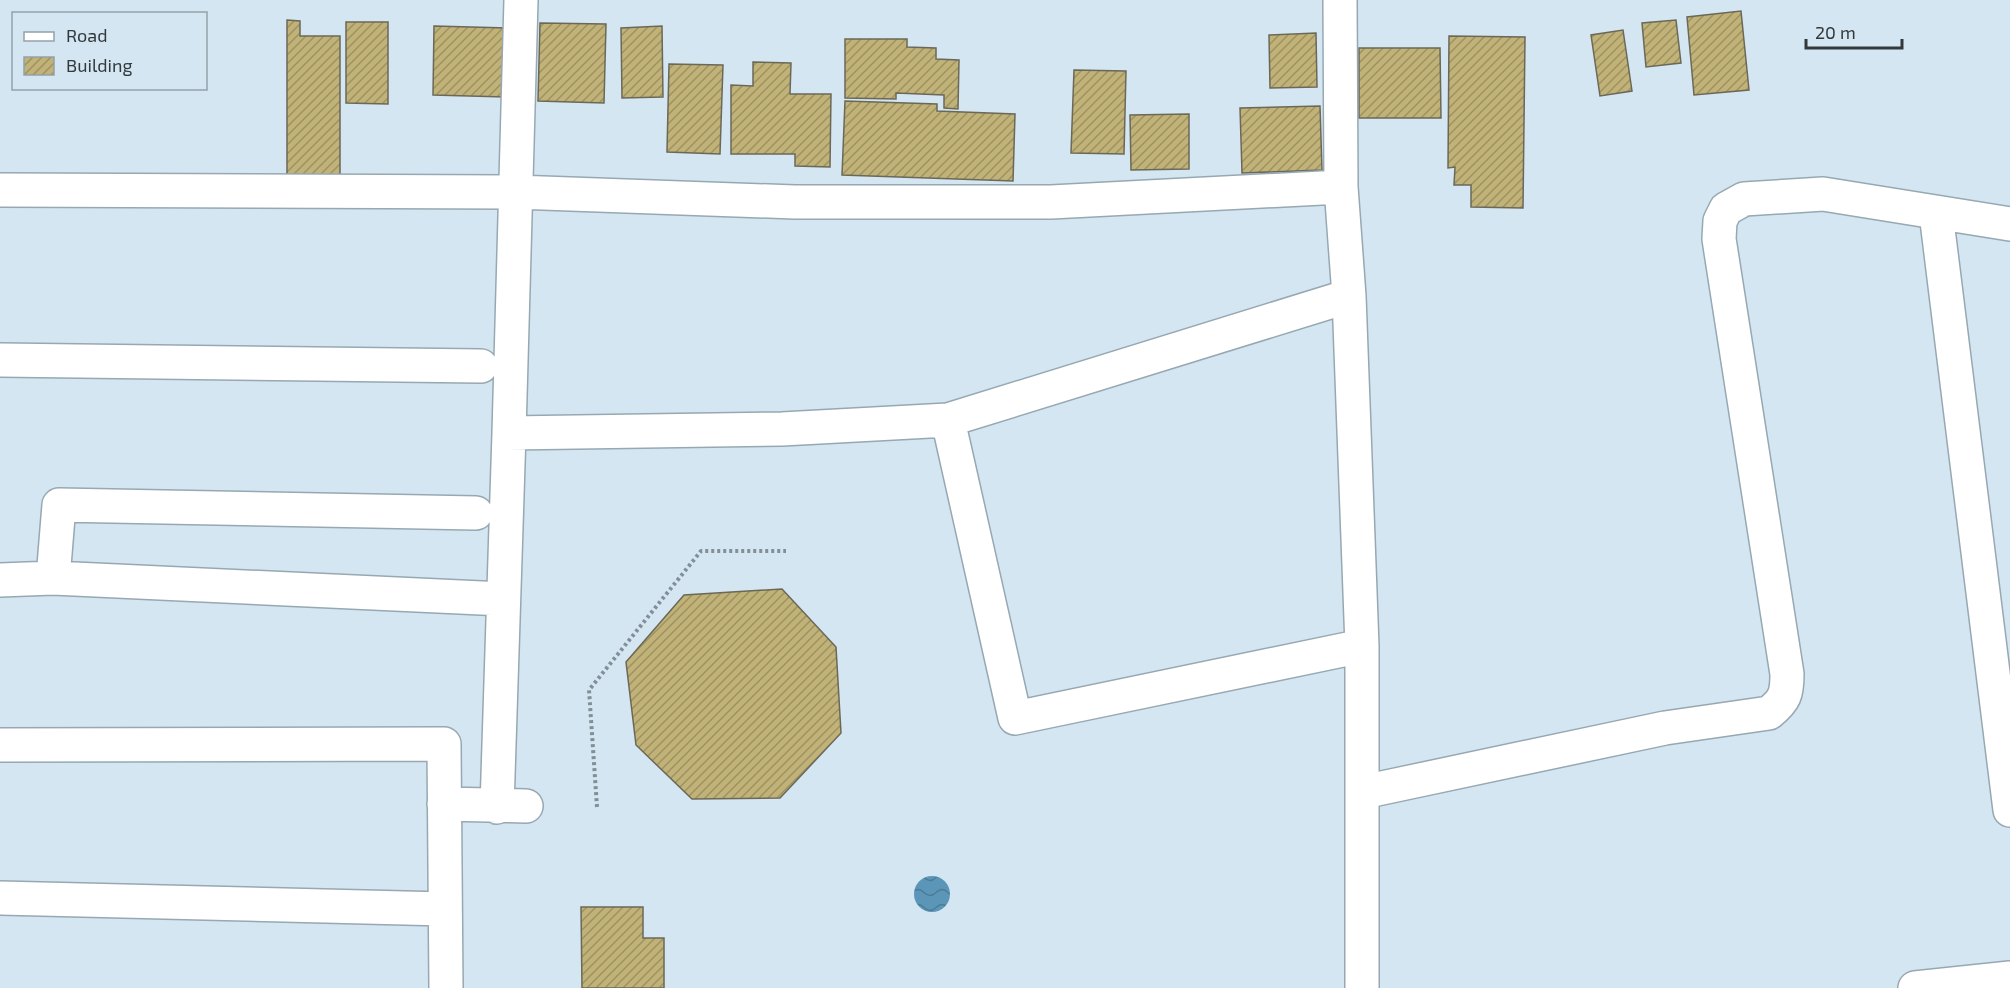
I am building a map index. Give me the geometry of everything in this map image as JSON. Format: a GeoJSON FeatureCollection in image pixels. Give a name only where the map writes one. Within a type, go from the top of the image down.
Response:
{"type":"FeatureCollection","features":[{"type":"Feature","properties":{"kind":"street"},"geometry":{"type":"LineString","coordinates":[[444,804],[511,806],[503,599],[521,0]]}},
{"type":"Feature","properties":{"kind":"street"},"geometry":{"type":"LineString","coordinates":[[1340,0],[1341,188],[1349,296],[1362,646],[1362,988]]}},
{"type":"Feature","properties":{"kind":"street"},"geometry":{"type":"LineString","coordinates":[[0,190],[515,192],[795,202],[1051,202],[1341,188]]}},
{"type":"Feature","properties":{"kind":"street"},"geometry":{"type":"LineString","coordinates":[[1363,792],[1665,728],[1769,713],[1781,703],[1787,690],[1787,674],[1719,239],[1720,221],[1726,209],[1744,199],[1823,194],[2010,224]]}},
{"type":"Feature","properties":{"kind":"street"},"geometry":{"type":"LineString","coordinates":[[1936,213],[2010,810]]}},
{"type":"Feature","properties":{"kind":"street"},"geometry":{"type":"LineString","coordinates":[[509,434],[782,429],[948,420],[1349,296]]}},
{"type":"Feature","properties":{"kind":"street"},"geometry":{"type":"LineString","coordinates":[[0,360],[481,366]]}},
{"type":"Feature","properties":{"kind":"street"},"geometry":{"type":"LineString","coordinates":[[948,420],[1015,718],[1362,646]]}},
{"type":"Feature","properties":{"kind":"street"},"geometry":{"type":"LineString","coordinates":[[53,578],[59,505],[476,513]]}},
{"type":"Feature","properties":{"kind":"street"},"geometry":{"type":"LineString","coordinates":[[0,580],[53,578],[503,599]]}},
{"type":"Feature","properties":{"kind":"street"},"geometry":{"type":"LineString","coordinates":[[0,745],[444,744],[446,988]]}},
{"type":"Feature","properties":{"kind":"street"},"geometry":{"type":"LineString","coordinates":[[0,898],[445,909]]}},
{"type":"Feature","properties":{"kind":"street"},"geometry":{"type":"LineString","coordinates":[[1915,988],[2010,978]]}},
{"type":"Feature","properties":{"kind":"path"},"geometry":{"type":"LineString","coordinates":[[597,807],[589,690],[701,551],[786,551]]}},
{"type":"Feature","properties":{"kind":"water"},"geometry":{"type":"Polygon","coordinates":[[[932,876],[945,881],[950,894],[945,907],[932,912],[919,907],[914,894],[919,881],[932,876]]]}},
{"type":"Feature","properties":{"kind":"building"},"geometry":{"type":"Polygon","coordinates":[[[1741,11],[1749,90],[1694,95],[1687,17],[1741,11]]]}},
{"type":"Feature","properties":{"kind":"building"},"geometry":{"type":"Polygon","coordinates":[[[287,20],[300,21],[300,36],[340,36],[340,176],[287,177],[287,20]]]}},
{"type":"Feature","properties":{"kind":"building"},"geometry":{"type":"Polygon","coordinates":[[[1676,20],[1681,63],[1646,67],[1642,23],[1676,20]]]}},
{"type":"Feature","properties":{"kind":"building"},"geometry":{"type":"Polygon","coordinates":[[[346,22],[388,22],[388,104],[346,103],[346,22]]]}},
{"type":"Feature","properties":{"kind":"building"},"geometry":{"type":"Polygon","coordinates":[[[540,23],[606,24],[604,103],[538,101],[540,23]]]}},
{"type":"Feature","properties":{"kind":"building"},"geometry":{"type":"Polygon","coordinates":[[[434,26],[507,28],[505,97],[433,95],[434,26]]]}},
{"type":"Feature","properties":{"kind":"building"},"geometry":{"type":"Polygon","coordinates":[[[662,26],[663,97],[622,98],[621,28],[662,26]]]}},
{"type":"Feature","properties":{"kind":"building"},"geometry":{"type":"Polygon","coordinates":[[[1623,30],[1632,91],[1600,96],[1591,35],[1623,30]]]}},
{"type":"Feature","properties":{"kind":"building"},"geometry":{"type":"Polygon","coordinates":[[[1316,33],[1317,87],[1270,88],[1269,35],[1316,33]]]}},
{"type":"Feature","properties":{"kind":"building"},"geometry":{"type":"Polygon","coordinates":[[[1449,36],[1525,37],[1523,208],[1471,207],[1471,185],[1454,185],[1455,167],[1448,168],[1449,36]]]}},
{"type":"Feature","properties":{"kind":"building"},"geometry":{"type":"Polygon","coordinates":[[[845,39],[907,39],[907,47],[936,48],[936,59],[959,60],[958,109],[944,108],[944,95],[896,93],[896,99],[845,98],[845,39]]]}},
{"type":"Feature","properties":{"kind":"building"},"geometry":{"type":"Polygon","coordinates":[[[1359,48],[1440,48],[1441,118],[1359,118],[1359,48]]]}},
{"type":"Feature","properties":{"kind":"building"},"geometry":{"type":"Polygon","coordinates":[[[753,62],[791,63],[790,94],[831,94],[830,167],[795,166],[795,154],[731,154],[731,85],[753,86],[753,62]]]}},
{"type":"Feature","properties":{"kind":"building"},"geometry":{"type":"Polygon","coordinates":[[[669,64],[723,65],[720,154],[667,152],[669,64]]]}},
{"type":"Feature","properties":{"kind":"building"},"geometry":{"type":"Polygon","coordinates":[[[1074,70],[1126,71],[1124,154],[1071,153],[1074,70]]]}},
{"type":"Feature","properties":{"kind":"building"},"geometry":{"type":"Polygon","coordinates":[[[845,101],[937,104],[937,111],[1015,114],[1013,181],[842,175],[845,101]]]}},
{"type":"Feature","properties":{"kind":"building"},"geometry":{"type":"Polygon","coordinates":[[[1320,106],[1322,170],[1242,173],[1240,108],[1320,106]]]}},
{"type":"Feature","properties":{"kind":"building"},"geometry":{"type":"Polygon","coordinates":[[[1189,114],[1189,169],[1131,170],[1130,115],[1189,114]]]}},
{"type":"Feature","properties":{"kind":"building"},"geometry":{"type":"Polygon","coordinates":[[[782,589],[836,647],[841,733],[780,798],[692,799],[636,745],[626,662],[684,595],[782,589]]]}},
{"type":"Feature","properties":{"kind":"building"},"geometry":{"type":"Polygon","coordinates":[[[581,907],[643,907],[643,938],[664,938],[664,988],[582,988],[581,907]]]}}]}
